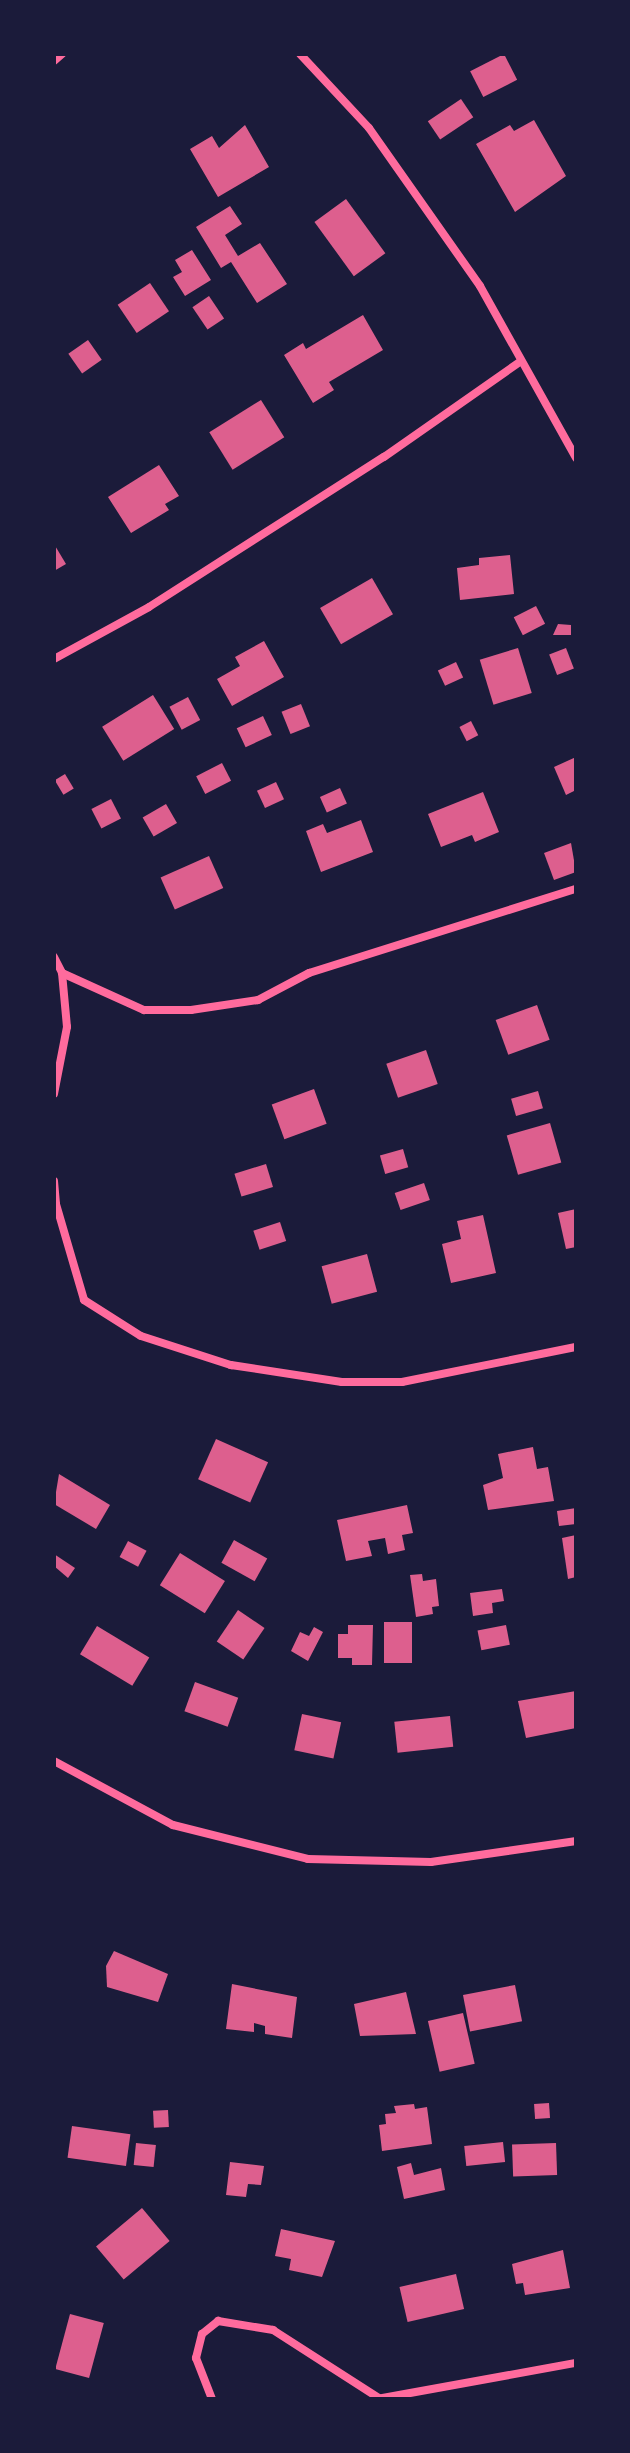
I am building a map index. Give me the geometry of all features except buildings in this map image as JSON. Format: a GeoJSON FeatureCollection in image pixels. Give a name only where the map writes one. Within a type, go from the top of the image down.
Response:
{"type":"FeatureCollection","features":[{"type":"Feature","properties":{"kind":"street"},"geometry":{"type":"LineString","coordinates":[[54,61],[62,54]]}},
{"type":"Feature","properties":{"kind":"street"},"geometry":{"type":"LineString","coordinates":[[300,54],[369,128],[480,286],[576,458]]}},
{"type":"Feature","properties":{"kind":"street"},"geometry":{"type":"LineString","coordinates":[[54,659],[149,607],[384,457],[521,361]]}},
{"type":"Feature","properties":{"kind":"street"},"geometry":{"type":"LineString","coordinates":[[62,973],[144,1010],[191,1010],[258,1000],[309,973],[576,889]]}},
{"type":"Feature","properties":{"kind":"street"},"geometry":{"type":"LineString","coordinates":[[54,957],[62,973],[67,1027],[54,1094]]}},
{"type":"Feature","properties":{"kind":"street"},"geometry":{"type":"LineString","coordinates":[[54,1181],[56,1204],[84,1300],[141,1336],[231,1365],[342,1382],[402,1382],[576,1347]]}},
{"type":"Feature","properties":{"kind":"street"},"geometry":{"type":"LineString","coordinates":[[54,1761],[173,1825],[308,1859],[431,1862],[576,1841]]}},
{"type":"Feature","properties":{"kind":"street"},"geometry":{"type":"LineString","coordinates":[[212,2399],[196,2358],[202,2334],[218,2321],[273,2330],[378,2399],[576,2363]]}}]}
